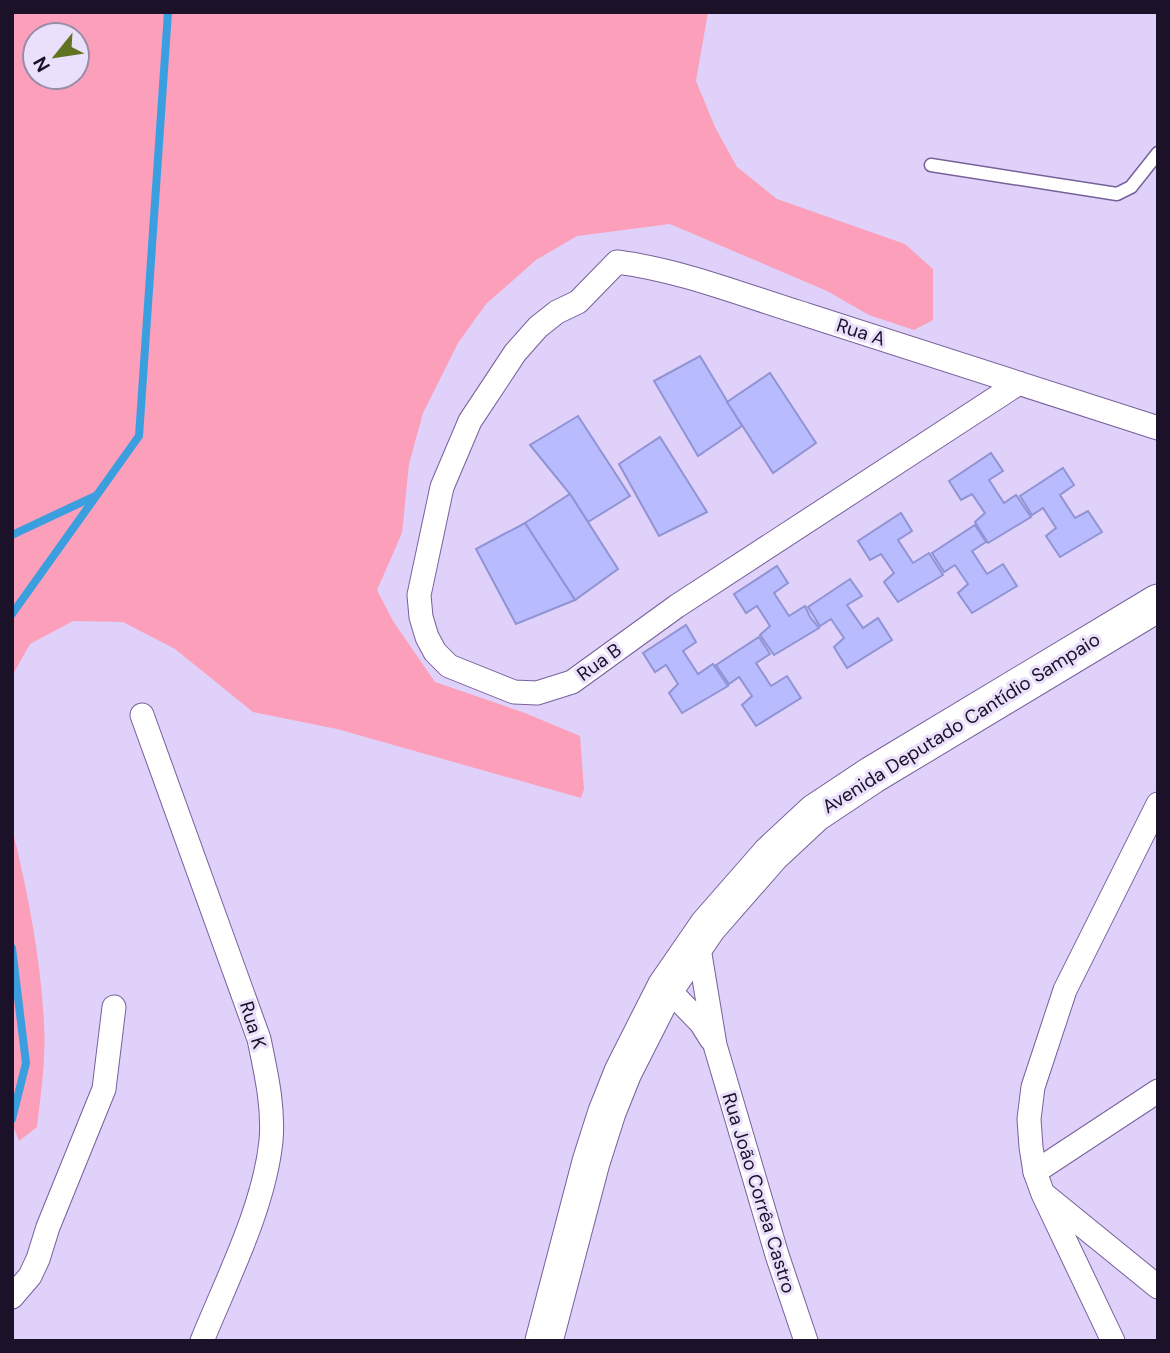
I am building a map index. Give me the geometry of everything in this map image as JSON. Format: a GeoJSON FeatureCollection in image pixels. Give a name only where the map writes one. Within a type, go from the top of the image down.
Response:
{"type":"FeatureCollection","features":[{"type":"Feature","properties":{"kind":"main road","name":"Avenida Deputado Cantídio Sampaio"},"geometry":{"type":"LineString","coordinates":[[544,1341],[591,1162],[623,1072],[666,988],[715,918],[771,854],[815,813],[872,775],[1158,603]]}},
{"type":"Feature","properties":{"kind":"street","name":"Rua A"},"geometry":{"type":"LineString","coordinates":[[578,302],[617,262],[643,265],[1158,428]]}},
{"type":"Feature","properties":{"kind":"street","name":"Rua B"},"geometry":{"type":"LineString","coordinates":[[578,302],[557,312],[538,327],[470,421],[443,487],[419,595],[421,617],[435,652],[449,666],[514,692],[537,693],[572,682],[677,606],[1019,383]]}},
{"type":"Feature","properties":{"kind":"street","name":"Rua K"},"geometry":{"type":"LineString","coordinates":[[142,715],[259,1040],[271,1095],[271,1140],[264,1177],[248,1228],[202,1341]]}},
{"type":"Feature","properties":{"kind":"street"},"geometry":{"type":"LineString","coordinates":[[1113,1341],[1043,1194],[1035,1172],[1029,1119],[1033,1087],[1065,990],[1158,804]]}},
{"type":"Feature","properties":{"kind":"street","name":"Rua João Corrêa Castro"},"geometry":{"type":"LineString","coordinates":[[698,942],[715,1045],[776,1255],[806,1341]]}},
{"type":"Feature","properties":{"kind":"street","name":"Rua João Corrêa Castro"},"geometry":{"type":"LineString","coordinates":[[666,988],[701,1023],[715,1045]]}},
{"type":"Feature","properties":{"kind":"street"},"geometry":{"type":"LineString","coordinates":[[17,1293],[30,1276],[38,1259],[48,1227],[104,1089],[114,1007]]}},
{"type":"Feature","properties":{"kind":"street"},"geometry":{"type":"LineString","coordinates":[[1035,1172],[1158,1091]]}},
{"type":"Feature","properties":{"kind":"street"},"geometry":{"type":"LineString","coordinates":[[1043,1194],[1158,1287]]}},
{"type":"Feature","properties":{"kind":"lane"},"geometry":{"type":"LineString","coordinates":[[931,165],[1117,194],[1130,187],[1158,153]]}},
{"type":"Feature","properties":{"kind":"shaded area"},"geometry":{"type":"Polygon","coordinates":[[[12,12],[708,12],[696,81],[715,127],[737,167],[777,199],[905,244],[933,269],[933,320],[914,330],[869,315],[827,291],[670,224],[577,236],[536,260],[486,304],[458,343],[423,413],[409,464],[402,533],[377,590],[393,621],[435,682],[525,713],[580,736],[584,789],[581,798],[337,729],[253,712],[175,649],[123,622],[73,621],[30,644],[12,676],[12,12]]]}},
{"type":"Feature","properties":{"kind":"shaded area"},"geometry":{"type":"Polygon","coordinates":[[[12,828],[37,951],[44,1038],[37,1127],[19,1141],[12,1123],[12,828]]]}},
{"type":"Feature","properties":{"kind":"building"},"geometry":{"type":"Polygon","coordinates":[[[700,356],[742,426],[698,456],[654,381],[700,356]]]}},
{"type":"Feature","properties":{"kind":"building"},"geometry":{"type":"Polygon","coordinates":[[[770,373],[816,443],[773,473],[727,402],[770,373]]]}},
{"type":"Feature","properties":{"kind":"building"},"geometry":{"type":"Polygon","coordinates":[[[578,416],[630,496],[588,522],[570,494],[530,445],[578,416]]]}},
{"type":"Feature","properties":{"kind":"building"},"geometry":{"type":"Polygon","coordinates":[[[660,437],[707,512],[659,536],[619,464],[660,437]]]}},
{"type":"Feature","properties":{"kind":"building"},"geometry":{"type":"Polygon","coordinates":[[[991,453],[1003,471],[989,480],[1004,503],[1016,495],[1031,517],[988,543],[975,522],[985,513],[972,494],[961,500],[949,481],[991,453]]]}},
{"type":"Feature","properties":{"kind":"building"},"geometry":{"type":"Polygon","coordinates":[[[1063,468],[1074,485],[1060,495],[1075,518],[1088,511],[1102,532],[1060,557],[1046,536],[1056,528],[1043,508],[1032,515],[1020,496],[1063,468]]]}},
{"type":"Feature","properties":{"kind":"building"},"geometry":{"type":"Polygon","coordinates":[[[570,494],[618,569],[575,600],[525,523],[570,494]]]}},
{"type":"Feature","properties":{"kind":"building"},"geometry":{"type":"Polygon","coordinates":[[[901,513],[912,531],[898,540],[913,563],[929,553],[943,575],[898,602],[884,582],[894,573],[881,554],[870,560],[858,541],[901,513]]]}},
{"type":"Feature","properties":{"kind":"building"},"geometry":{"type":"Polygon","coordinates":[[[525,523],[575,600],[516,624],[476,549],[525,523]]]}},
{"type":"Feature","properties":{"kind":"building"},"geometry":{"type":"Polygon","coordinates":[[[975,525],[986,542],[972,551],[987,574],[1003,564],[1017,586],[972,613],[958,593],[968,584],[955,565],[944,572],[932,553],[975,525]]]}},
{"type":"Feature","properties":{"kind":"building"},"geometry":{"type":"Polygon","coordinates":[[[777,566],[788,583],[774,593],[789,616],[805,606],[819,628],[774,655],[760,635],[770,626],[757,606],[746,613],[734,594],[777,566]]]}},
{"type":"Feature","properties":{"kind":"building"},"geometry":{"type":"Polygon","coordinates":[[[850,579],[862,596],[847,605],[863,628],[878,618],[892,640],[847,668],[834,647],[844,638],[831,619],[820,626],[808,607],[850,579]]]}},
{"type":"Feature","properties":{"kind":"building"},"geometry":{"type":"Polygon","coordinates":[[[686,625],[696,642],[683,651],[698,674],[713,664],[728,686],[682,713],[669,693],[678,684],[666,665],[655,672],[643,653],[686,625]]]}},
{"type":"Feature","properties":{"kind":"building"},"geometry":{"type":"Polygon","coordinates":[[[759,637],[770,654],[756,663],[771,686],[787,676],[801,698],[756,726],[742,705],[752,696],[739,677],[729,684],[716,665],[759,637]]]}},
{"type":"Feature","properties":{"kind":"waterway"},"geometry":{"type":"LineString","coordinates":[[12,614],[139,436],[168,12]]}},
{"type":"Feature","properties":{"kind":"waterway"},"geometry":{"type":"LineString","coordinates":[[12,535],[95,496]]}},
{"type":"Feature","properties":{"kind":"waterway"},"geometry":{"type":"LineString","coordinates":[[12,948],[26,1063],[12,1119]]}}]}
